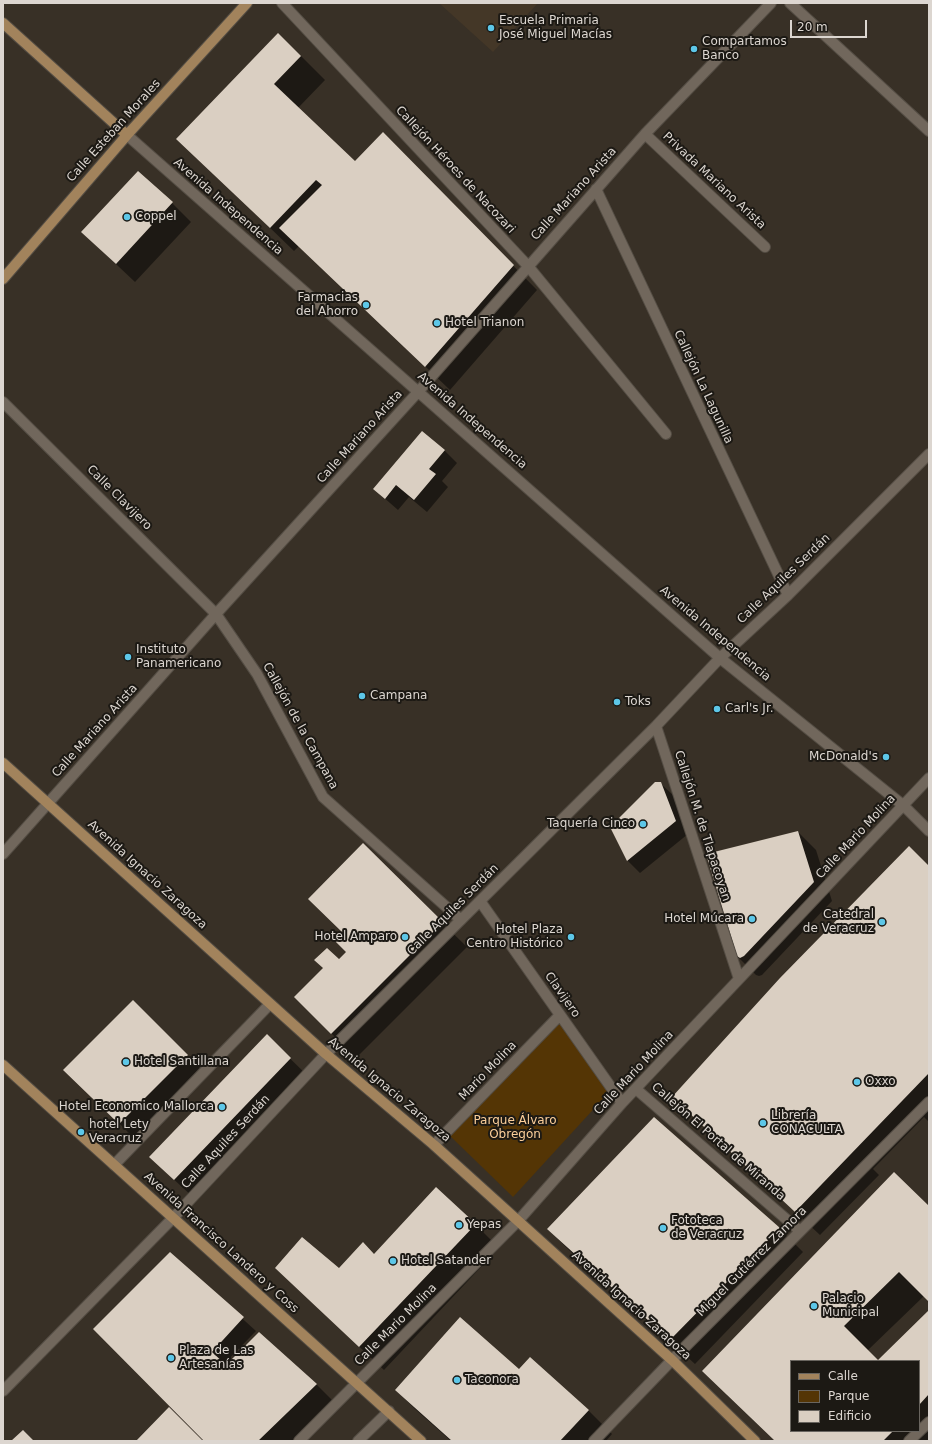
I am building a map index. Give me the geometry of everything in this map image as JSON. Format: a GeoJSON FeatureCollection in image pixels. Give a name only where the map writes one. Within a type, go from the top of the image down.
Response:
{"type":"FeatureCollection","features":[{"type":"Feature","properties":{"kind":"main road","name":"Calle Esteban Morales"},"geometry":{"type":"LineString","coordinates":[[3,279],[127,135],[247,3]]}},
{"type":"Feature","properties":{"kind":"main road","name":"Avenida Independencia"},"geometry":{"type":"LineString","coordinates":[[3,23],[127,135]]}},
{"type":"Feature","properties":{"kind":"main road","name":"Avenida Ignacio Zaragoza"},"geometry":{"type":"LineString","coordinates":[[3,763],[326,1054],[434,1145],[672,1360],[755,1441]]}},
{"type":"Feature","properties":{"kind":"main road","name":"Avenida Francisco Landero y Coss"},"geometry":{"type":"LineString","coordinates":[[3,1065],[389,1411],[416,1440]]}},
{"type":"Feature","properties":{"kind":"street","name":"Callejón Héroes de Nacozari"},"geometry":{"type":"LineString","coordinates":[[282,3],[528,266],[666,434]]}},
{"type":"Feature","properties":{"kind":"street","name":"Calle Mariano Arista"},"geometry":{"type":"LineString","coordinates":[[3,854],[216,614],[418,392],[645,134],[770,3]]}},
{"type":"Feature","properties":{"kind":"street"},"geometry":{"type":"LineString","coordinates":[[790,3],[929,131]]}},
{"type":"Feature","properties":{"kind":"street","name":"Privada Mariano Arista"},"geometry":{"type":"LineString","coordinates":[[645,134],[765,247]]}},
{"type":"Feature","properties":{"kind":"street","name":"Avenida Independencia"},"geometry":{"type":"LineString","coordinates":[[127,135],[720,658],[904,806],[929,831]]}},
{"type":"Feature","properties":{"kind":"street","name":"Callejón La Lagunilla"},"geometry":{"type":"LineString","coordinates":[[596,189],[788,595]]}},
{"type":"Feature","properties":{"kind":"street","name":"Calle Clavijero"},"geometry":{"type":"LineString","coordinates":[[3,402],[216,614]]}},
{"type":"Feature","properties":{"kind":"street","name":"Calle Aquiles Serdán"},"geometry":{"type":"LineString","coordinates":[[3,1391],[173,1218],[326,1054],[656,726],[720,658],[788,595],[929,454]]}},
{"type":"Feature","properties":{"kind":"street","name":"Callejón de la Campana"},"geometry":{"type":"LineString","coordinates":[[216,614],[257,674],[323,797],[461,920]]}},
{"type":"Feature","properties":{"kind":"street","name":"Callejón M. de Tlapacoyan"},"geometry":{"type":"LineString","coordinates":[[656,726],[739,979]]}},
{"type":"Feature","properties":{"kind":"street","name":"Calle Mario Molina"},"geometry":{"type":"LineString","coordinates":[[299,1441],[518,1221],[622,1103],[929,778]]}},
{"type":"Feature","properties":{"kind":"street","name":"Clavijero"},"geometry":{"type":"LineString","coordinates":[[480,901],[622,1103]]}},
{"type":"Feature","properties":{"kind":"street"},"geometry":{"type":"LineString","coordinates":[[114,1164],[270,1004]]}},
{"type":"Feature","properties":{"kind":"street","name":"Mario Molina"},"geometry":{"type":"LineString","coordinates":[[434,1145],[560,1015]]}},
{"type":"Feature","properties":{"kind":"street","name":"Callejón El Portal de Miranda"},"geometry":{"type":"LineString","coordinates":[[636,1089],[800,1231]]}},
{"type":"Feature","properties":{"kind":"street","name":"Miguel Gutiérrez Zamora"},"geometry":{"type":"LineString","coordinates":[[594,1441],[672,1360],[929,1102]]}},
{"type":"Feature","properties":{"kind":"street"},"geometry":{"type":"LineString","coordinates":[[358,1441],[389,1411]]}},
{"type":"Feature","properties":{"kind":"street"},"geometry":{"type":"LineString","coordinates":[[920,1431],[929,1422]]}},
{"type":"Feature","properties":{"kind":"street"},"geometry":{"type":"LineString","coordinates":[[910,1441],[919,1432]]}},
{"type":"Feature","properties":{"kind":"shaded area","name":"Escuela Primaria José Miguel Macías"},"geometry":{"type":"Polygon","coordinates":[[[439,3],[538,3],[493,52],[439,3]]]}},
{"type":"Feature","properties":{"kind":"green space","name":"Parque Álvaro Obregón"},"geometry":{"type":"Polygon","coordinates":[[[560,1015],[612,1089],[513,1197],[446,1132],[560,1015]]]}},
{"type":"Feature","properties":{"kind":"building"},"geometry":{"type":"Polygon","coordinates":[[[278,33],[301,56],[274,84],[355,161],[383,132],[514,265],[425,367],[279,228],[322,185],[316,180],[270,228],[176,139],[278,33]]]}},
{"type":"Feature","properties":{"kind":"building","name":"Coppel"},"geometry":{"type":"Polygon","coordinates":[[[138,171],[173,202],[116,264],[81,232],[138,171]]]}},
{"type":"Feature","properties":{"kind":"building"},"geometry":{"type":"Polygon","coordinates":[[[422,431],[445,450],[429,469],[436,474],[414,500],[396,485],[385,499],[373,489],[422,431]]]}},
{"type":"Feature","properties":{"kind":"building","name":"Taquería Cinco"},"geometry":{"type":"Polygon","coordinates":[[[655,782],[661,782],[676,821],[627,861],[610,827],[655,782]]]}},
{"type":"Feature","properties":{"kind":"building","name":"Hotel Múcara"},"geometry":{"type":"Polygon","coordinates":[[[798,831],[814,882],[744,956],[740,958],[737,956],[706,854],[798,831]]]}},
{"type":"Feature","properties":{"kind":"building"},"geometry":{"type":"Polygon","coordinates":[[[363,843],[443,922],[331,1034],[294,997],[323,968],[314,960],[327,948],[339,959],[346,952],[335,941],[343,933],[308,899],[363,843]]]}},
{"type":"Feature","properties":{"kind":"building"},"geometry":{"type":"Polygon","coordinates":[[[909,846],[929,866],[929,1073],[795,1212],[672,1097],[780,978],[909,846]]]}},
{"type":"Feature","properties":{"kind":"building"},"geometry":{"type":"Polygon","coordinates":[[[133,1000],[188,1055],[119,1124],[63,1070],[133,1000]]]}},
{"type":"Feature","properties":{"kind":"building"},"geometry":{"type":"Polygon","coordinates":[[[267,1034],[291,1058],[174,1180],[149,1157],[267,1034]]]}},
{"type":"Feature","properties":{"kind":"building","name":"Fototeca de Veracruz"},"geometry":{"type":"Polygon","coordinates":[[[654,1117],[780,1228],[670,1340],[547,1229],[654,1117]]]}},
{"type":"Feature","properties":{"kind":"building","name":"Palacio Municipal"},"geometry":{"type":"Polygon","coordinates":[[[894,1172],[929,1206],[929,1302],[899,1272],[844,1326],[878,1360],[790,1360],[790,1432],[892,1432],[883,1441],[775,1441],[702,1371],[894,1172]]]}},
{"type":"Feature","properties":{"kind":"building","name":"Hotel Satander"},"geometry":{"type":"Polygon","coordinates":[[[436,1187],[476,1224],[359,1347],[275,1268],[302,1237],[339,1268],[363,1242],[374,1254],[436,1187]]]}},
{"type":"Feature","properties":{"kind":"building","name":"Plaza de Las Artesanías"},"geometry":{"type":"Polygon","coordinates":[[[170,1252],[244,1317],[212,1352],[226,1365],[259,1332],[317,1384],[258,1441],[204,1441],[93,1329],[170,1252]]]}},
{"type":"Feature","properties":{"kind":"building","name":"Palacio Municipal"},"geometry":{"type":"Polygon","coordinates":[[[929,1310],[929,1394],[920,1404],[920,1360],[878,1360],[929,1310]]]}},
{"type":"Feature","properties":{"kind":"building"},"geometry":{"type":"Polygon","coordinates":[[[460,1317],[519,1369],[530,1357],[589,1410],[560,1441],[452,1441],[395,1390],[460,1317]]]}},
{"type":"Feature","properties":{"kind":"building"},"geometry":{"type":"Polygon","coordinates":[[[169,1407],[203,1441],[136,1441],[169,1407]]]}},
{"type":"Feature","properties":{"kind":"building"},"geometry":{"type":"Polygon","coordinates":[[[23,1430],[34,1441],[11,1441],[23,1430]]]}},
{"type":"Feature","properties":{"kind":"place","name":"Escuela Primaria José Miguel Macías"},"geometry":{"type":"Point","coordinates":[491,28]}},
{"type":"Feature","properties":{"kind":"place","name":"Compartamos Banco"},"geometry":{"type":"Point","coordinates":[694,49]}},
{"type":"Feature","properties":{"kind":"place","name":"Coppel"},"geometry":{"type":"Point","coordinates":[127,217]}},
{"type":"Feature","properties":{"kind":"place","name":"Farmacias del Ahorro"},"geometry":{"type":"Point","coordinates":[366,305]}},
{"type":"Feature","properties":{"kind":"place","name":"Hotel Trianon"},"geometry":{"type":"Point","coordinates":[437,323]}},
{"type":"Feature","properties":{"kind":"place","name":"Instituto Panamericano"},"geometry":{"type":"Point","coordinates":[128,657]}},
{"type":"Feature","properties":{"kind":"place","name":"Campana"},"geometry":{"type":"Point","coordinates":[362,696]}},
{"type":"Feature","properties":{"kind":"place","name":"Toks"},"geometry":{"type":"Point","coordinates":[617,702]}},
{"type":"Feature","properties":{"kind":"place","name":"Carl's Jr."},"geometry":{"type":"Point","coordinates":[717,709]}},
{"type":"Feature","properties":{"kind":"place","name":"McDonald's"},"geometry":{"type":"Point","coordinates":[886,757]}},
{"type":"Feature","properties":{"kind":"place","name":"Taquería Cinco"},"geometry":{"type":"Point","coordinates":[643,824]}},
{"type":"Feature","properties":{"kind":"place","name":"Hotel Múcara"},"geometry":{"type":"Point","coordinates":[752,919]}},
{"type":"Feature","properties":{"kind":"place","name":"Catedral de Veracruz"},"geometry":{"type":"Point","coordinates":[882,922]}},
{"type":"Feature","properties":{"kind":"place","name":"Hotel Amparo"},"geometry":{"type":"Point","coordinates":[405,937]}},
{"type":"Feature","properties":{"kind":"place","name":"Hotel Plaza Centro Histórico"},"geometry":{"type":"Point","coordinates":[571,937]}},
{"type":"Feature","properties":{"kind":"place","name":"Hotel Santillana"},"geometry":{"type":"Point","coordinates":[126,1062]}},
{"type":"Feature","properties":{"kind":"place","name":"Oxxo"},"geometry":{"type":"Point","coordinates":[857,1082]}},
{"type":"Feature","properties":{"kind":"place","name":"Hotel Economico Mallorca"},"geometry":{"type":"Point","coordinates":[222,1107]}},
{"type":"Feature","properties":{"kind":"place","name":"Librería CONACULTA"},"geometry":{"type":"Point","coordinates":[763,1123]}},
{"type":"Feature","properties":{"kind":"place","name":"hotel Lety Veracruz"},"geometry":{"type":"Point","coordinates":[81,1132]}},
{"type":"Feature","properties":{"kind":"place","name":"Yepas"},"geometry":{"type":"Point","coordinates":[459,1225]}},
{"type":"Feature","properties":{"kind":"place","name":"Fototeca de Veracruz"},"geometry":{"type":"Point","coordinates":[663,1228]}},
{"type":"Feature","properties":{"kind":"place","name":"Hotel Satander"},"geometry":{"type":"Point","coordinates":[393,1261]}},
{"type":"Feature","properties":{"kind":"place","name":"Palacio Municipal"},"geometry":{"type":"Point","coordinates":[814,1306]}},
{"type":"Feature","properties":{"kind":"place","name":"Plaza de Las Artesanías"},"geometry":{"type":"Point","coordinates":[171,1358]}},
{"type":"Feature","properties":{"kind":"place","name":"Taconora"},"geometry":{"type":"Point","coordinates":[457,1380]}}]}
